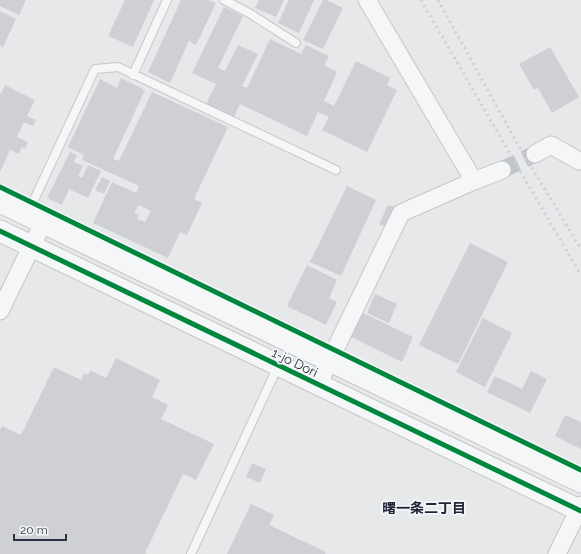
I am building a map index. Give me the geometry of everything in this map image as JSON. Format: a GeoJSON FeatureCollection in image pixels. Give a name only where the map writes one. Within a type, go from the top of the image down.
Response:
{"type":"FeatureCollection","features":[{"type":"Feature","properties":{"kind":"street"},"geometry":{"type":"LineString","coordinates":[[367,0],[474,181]]}},
{"type":"Feature","properties":{"kind":"street"},"geometry":{"type":"LineString","coordinates":[[535,154],[551,145],[578,160],[581,160]]}},
{"type":"Feature","properties":{"kind":"street"},"geometry":{"type":"LineString","coordinates":[[318,385],[401,213],[502,170]]}},
{"type":"Feature","properties":{"kind":"street","name":"1-jo Dori"},"geometry":{"type":"LineString","coordinates":[[0,202],[581,482]]}},
{"type":"Feature","properties":{"kind":"street"},"geometry":{"type":"LineString","coordinates":[[0,311],[31,247],[35,219]]}},
{"type":"Feature","properties":{"kind":"street","name":"1-jo Dori"},"geometry":{"type":"LineString","coordinates":[[0,231],[278,366],[580,509]]}},
{"type":"Feature","properties":{"kind":"street"},"geometry":{"type":"LineString","coordinates":[[557,554],[580,509]]}},
{"type":"Feature","properties":{"kind":"lane"},"geometry":{"type":"LineString","coordinates":[[134,75],[167,0]]}},
{"type":"Feature","properties":{"kind":"lane"},"geometry":{"type":"LineString","coordinates":[[224,0],[249,13],[296,43]]}},
{"type":"Feature","properties":{"kind":"lane"},"geometry":{"type":"LineString","coordinates":[[35,219],[95,69],[118,67],[336,170]]}},
{"type":"Feature","properties":{"kind":"lane"},"geometry":{"type":"LineString","coordinates":[[191,554],[278,366]]}},
{"type":"Feature","properties":{"kind":"building"},"geometry":{"type":"Polygon","coordinates":[[[0,0],[26,0],[19,15],[0,6],[0,0]]]}},
{"type":"Feature","properties":{"kind":"building"},"geometry":{"type":"Polygon","coordinates":[[[125,0],[154,0],[133,47],[108,36],[125,0]]]}},
{"type":"Feature","properties":{"kind":"building"},"geometry":{"type":"Polygon","coordinates":[[[181,0],[208,0],[216,3],[196,45],[189,41],[170,83],[148,72],[181,0]]]}},
{"type":"Feature","properties":{"kind":"building"},"geometry":{"type":"Polygon","coordinates":[[[259,0],[284,0],[276,17],[255,8],[259,0]]]}},
{"type":"Feature","properties":{"kind":"building"},"geometry":{"type":"Polygon","coordinates":[[[289,0],[314,0],[299,33],[278,23],[289,0]]]}},
{"type":"Feature","properties":{"kind":"building"},"geometry":{"type":"Polygon","coordinates":[[[323,0],[327,0],[343,8],[323,49],[303,40],[323,0]]]}},
{"type":"Feature","properties":{"kind":"building"},"geometry":{"type":"Polygon","coordinates":[[[224,7],[243,16],[218,68],[225,71],[238,45],[258,54],[242,86],[247,88],[270,39],[301,54],[306,45],[329,56],[324,65],[337,72],[324,101],[334,106],[356,61],[390,78],[387,85],[397,90],[367,152],[322,130],[329,117],[318,112],[307,136],[240,104],[234,117],[206,104],[216,84],[192,73],[224,7]]]}},
{"type":"Feature","properties":{"kind":"building"},"geometry":{"type":"Polygon","coordinates":[[[0,11],[16,19],[3,47],[0,45],[0,11]]]}},
{"type":"Feature","properties":{"kind":"building"},"geometry":{"type":"Polygon","coordinates":[[[550,47],[579,97],[552,113],[538,88],[534,90],[519,64],[550,47]]]}},
{"type":"Feature","properties":{"kind":"building"},"geometry":{"type":"Polygon","coordinates":[[[121,78],[145,90],[113,159],[119,161],[152,92],[228,127],[194,199],[202,203],[187,235],[180,232],[168,258],[93,223],[112,182],[136,193],[139,186],[82,160],[84,155],[68,147],[100,79],[117,88],[121,78]],[[139,205],[134,213],[139,215],[137,219],[145,222],[151,211],[139,205]]]}},
{"type":"Feature","properties":{"kind":"building"},"geometry":{"type":"Polygon","coordinates":[[[5,85],[35,100],[27,116],[36,120],[33,126],[24,122],[17,137],[28,142],[25,149],[22,147],[19,154],[10,150],[0,172],[0,95],[5,85]]]}},
{"type":"Feature","properties":{"kind":"building"},"geometry":{"type":"Polygon","coordinates":[[[70,152],[77,155],[74,162],[83,166],[78,176],[82,178],[88,165],[101,171],[88,198],[69,189],[62,205],[47,198],[70,152]]]}},
{"type":"Feature","properties":{"kind":"building"},"geometry":{"type":"Polygon","coordinates":[[[102,177],[110,181],[104,194],[95,190],[102,177]]]}},
{"type":"Feature","properties":{"kind":"building"},"geometry":{"type":"Polygon","coordinates":[[[347,186],[376,200],[341,276],[310,262],[347,186]]]}},
{"type":"Feature","properties":{"kind":"building"},"geometry":{"type":"Polygon","coordinates":[[[388,205],[396,208],[387,227],[379,224],[388,205]]]}},
{"type":"Feature","properties":{"kind":"building"},"geometry":{"type":"Polygon","coordinates":[[[470,243],[508,262],[458,364],[419,345],[470,243]]]}},
{"type":"Feature","properties":{"kind":"building"},"geometry":{"type":"Polygon","coordinates":[[[307,265],[337,280],[329,298],[337,302],[326,325],[287,306],[307,265]]]}},
{"type":"Feature","properties":{"kind":"building"},"geometry":{"type":"Polygon","coordinates":[[[375,294],[397,304],[389,323],[367,313],[375,294]]]}},
{"type":"Feature","properties":{"kind":"building"},"geometry":{"type":"Polygon","coordinates":[[[363,313],[413,337],[402,362],[351,337],[363,313]]]}},
{"type":"Feature","properties":{"kind":"building"},"geometry":{"type":"Polygon","coordinates":[[[483,318],[512,333],[485,387],[456,372],[483,318]]]}},
{"type":"Feature","properties":{"kind":"building"},"geometry":{"type":"Polygon","coordinates":[[[116,358],[160,380],[152,397],[168,405],[161,419],[214,444],[196,480],[183,474],[145,553],[147,554],[0,554],[0,430],[2,426],[21,435],[54,367],[81,380],[84,373],[88,375],[90,370],[106,378],[116,358]]]}},
{"type":"Feature","properties":{"kind":"building"},"geometry":{"type":"Polygon","coordinates":[[[531,371],[547,379],[530,413],[487,392],[495,376],[522,389],[531,371]]]}},
{"type":"Feature","properties":{"kind":"building"},"geometry":{"type":"Polygon","coordinates":[[[565,415],[581,422],[581,449],[555,436],[565,415]]]}},
{"type":"Feature","properties":{"kind":"building"},"geometry":{"type":"Polygon","coordinates":[[[252,463],[266,469],[260,483],[246,477],[252,463]]]}},
{"type":"Feature","properties":{"kind":"building"},"geometry":{"type":"Polygon","coordinates":[[[251,504],[274,515],[269,525],[326,552],[325,554],[227,554],[251,504]]]}},
{"type":"Feature","properties":{"kind":"tunnel"},"geometry":{"type":"LineString","coordinates":[[502,170],[535,154]]}},
{"type":"Feature","properties":{"kind":"railway"},"geometry":{"type":"LineString","coordinates":[[421,0],[581,275]]}},
{"type":"Feature","properties":{"kind":"railway"},"geometry":{"type":"LineString","coordinates":[[438,0],[517,143],[581,249]]}},
{"type":"Feature","properties":{"kind":"cycle path"},"geometry":{"type":"LineString","coordinates":[[0,187],[581,470]]}},
{"type":"Feature","properties":{"kind":"cycle path"},"geometry":{"type":"LineString","coordinates":[[0,231],[581,511]]}},
{"type":"Feature","properties":{"kind":"district","name":"曙一条二丁目"},"geometry":{"type":"Point","coordinates":[424,508]}}]}
